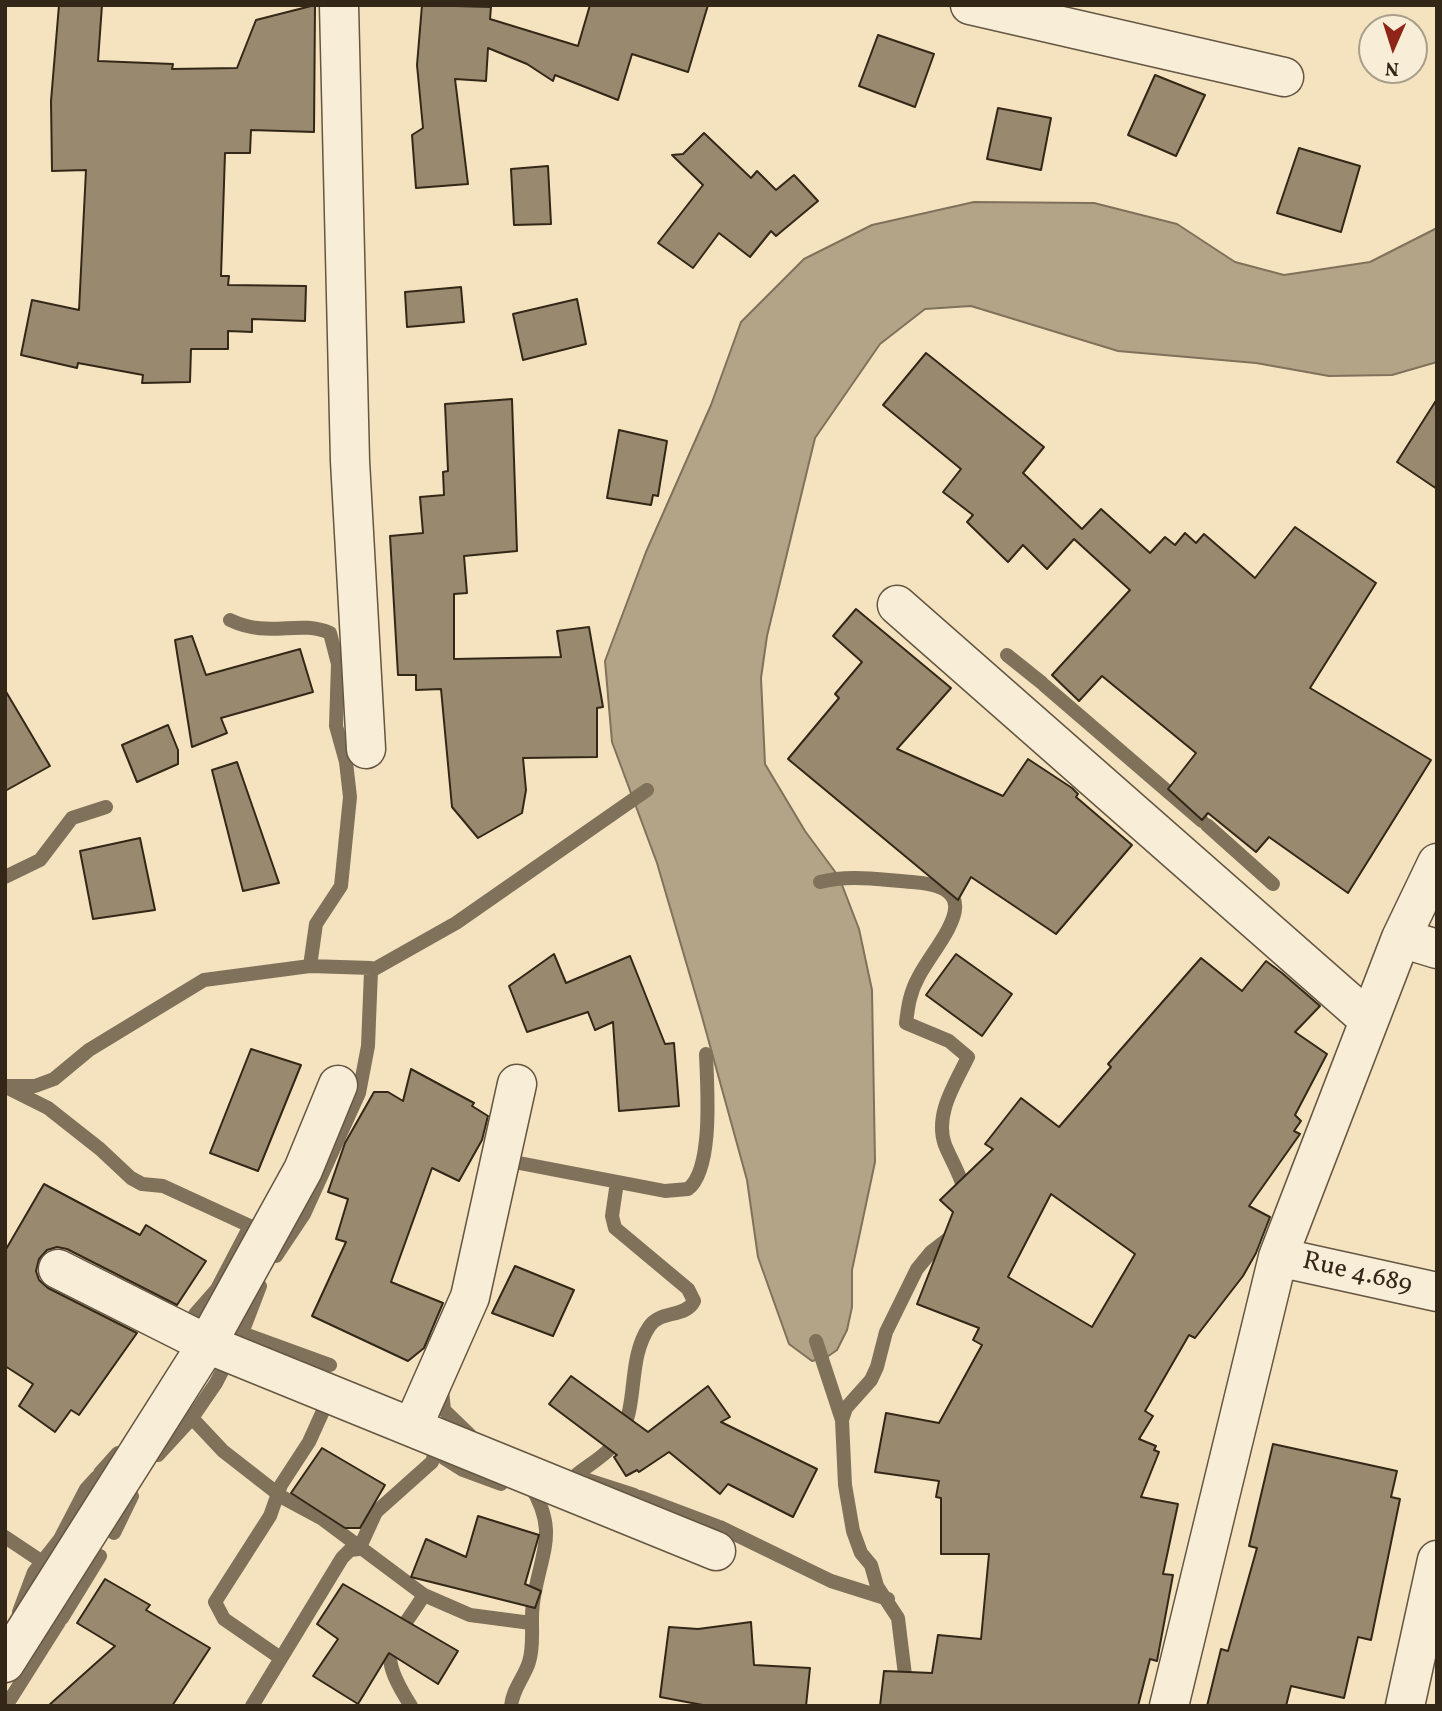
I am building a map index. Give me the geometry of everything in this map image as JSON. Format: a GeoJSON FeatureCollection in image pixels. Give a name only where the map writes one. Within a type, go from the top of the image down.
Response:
{"type":"FeatureCollection","features":[{"type":"Feature","properties":{"kind":"street"},"geometry":{"type":"LineString","coordinates":[[339,5],[351,461],[366,749]]}},
{"type":"Feature","properties":{"kind":"street"},"geometry":{"type":"LineString","coordinates":[[970,5],[1284,77]]}},
{"type":"Feature","properties":{"kind":"street"},"geometry":{"type":"LineString","coordinates":[[897,605],[1370,1020]]}},
{"type":"Feature","properties":{"kind":"street"},"geometry":{"type":"LineString","coordinates":[[1169,1706],[1278,1257],[1401,938],[1437,863]]}},
{"type":"Feature","properties":{"kind":"street"},"geometry":{"type":"LineString","coordinates":[[1401,938],[1437,949]]}},
{"type":"Feature","properties":{"kind":"street"},"geometry":{"type":"LineString","coordinates":[[413,1426],[470,1297],[517,1084]]}},
{"type":"Feature","properties":{"kind":"street"},"geometry":{"type":"LineString","coordinates":[[5,1663],[207,1343],[303,1170],[338,1085]]}},
{"type":"Feature","properties":{"kind":"street","name":"Rue 4.689"},"geometry":{"type":"LineString","coordinates":[[1278,1257],[1437,1292]]}},
{"type":"Feature","properties":{"kind":"street"},"geometry":{"type":"LineString","coordinates":[[58,1269],[207,1343],[716,1551]]}},
{"type":"Feature","properties":{"kind":"street"},"geometry":{"type":"LineString","coordinates":[[1405,1706],[1437,1560]]}},
{"type":"Feature","properties":{"kind":"shaded area"},"geometry":{"type":"Polygon","coordinates":[[[974,202],[1094,203],[1177,224],[1235,262],[1284,275],[1370,262],[1437,228],[1437,362],[1392,375],[1329,376],[1256,363],[1118,351],[971,306],[925,309],[880,344],[815,438],[767,636],[761,678],[765,764],[805,831],[839,877],[859,929],[872,990],[875,1162],[852,1270],[852,1307],[847,1330],[837,1350],[827,1357],[812,1361],[789,1344],[758,1257],[747,1180],[701,1013],[657,863],[612,742],[605,661],[646,552],[711,405],[741,322],[804,259],[872,225],[974,202]]]}},
{"type":"Feature","properties":{"kind":"building"},"geometry":{"type":"Polygon","coordinates":[[[59,5],[102,5],[98,61],[173,64],[172,69],[237,68],[256,20],[315,5],[314,132],[251,130],[250,153],[225,153],[221,276],[229,276],[228,285],[306,286],[305,321],[252,319],[252,332],[228,331],[228,349],[191,349],[190,382],[142,383],[143,375],[78,363],[77,368],[21,355],[32,300],[79,310],[86,170],[52,171],[51,101],[59,5]]]}},
{"type":"Feature","properties":{"kind":"building"},"geometry":{"type":"Polygon","coordinates":[[[422,5],[491,7],[490,19],[578,46],[590,5],[708,5],[688,72],[632,54],[618,100],[555,75],[553,81],[527,64],[488,48],[486,81],[455,79],[468,184],[416,188],[412,135],[423,128],[417,65],[422,5]]]}},
{"type":"Feature","properties":{"kind":"building"},"geometry":{"type":"Polygon","coordinates":[[[878,35],[934,54],[915,107],[859,86],[878,35]]]}},
{"type":"Feature","properties":{"kind":"building"},"geometry":{"type":"Polygon","coordinates":[[[1155,75],[1205,95],[1176,156],[1128,135],[1155,75]]]}},
{"type":"Feature","properties":{"kind":"building"},"geometry":{"type":"Polygon","coordinates":[[[998,108],[1051,118],[1041,170],[987,159],[998,108]]]}},
{"type":"Feature","properties":{"kind":"building"},"geometry":{"type":"Polygon","coordinates":[[[704,133],[751,178],[757,171],[776,190],[794,175],[818,201],[776,236],[771,231],[750,257],[719,233],[693,268],[658,243],[703,185],[672,155],[683,154],[704,133]]]}},
{"type":"Feature","properties":{"kind":"building"},"geometry":{"type":"Polygon","coordinates":[[[1299,148],[1360,166],[1341,232],[1277,213],[1299,148]]]}},
{"type":"Feature","properties":{"kind":"building"},"geometry":{"type":"Polygon","coordinates":[[[548,166],[551,224],[514,225],[511,169],[548,166]]]}},
{"type":"Feature","properties":{"kind":"building"},"geometry":{"type":"Polygon","coordinates":[[[461,287],[464,322],[407,327],[405,292],[461,287]]]}},
{"type":"Feature","properties":{"kind":"building"},"geometry":{"type":"Polygon","coordinates":[[[577,299],[586,344],[523,360],[513,314],[577,299]]]}},
{"type":"Feature","properties":{"kind":"building"},"geometry":{"type":"Polygon","coordinates":[[[926,353],[1044,447],[1023,473],[1082,529],[1101,509],[1150,553],[1165,537],[1175,545],[1185,533],[1196,543],[1204,534],[1255,578],[1295,527],[1376,583],[1310,688],[1431,760],[1348,893],[1269,837],[1256,852],[1208,813],[1202,820],[1168,789],[1196,753],[1102,676],[1079,701],[1052,675],[1130,590],[1074,539],[1047,569],[1023,545],[1008,562],[967,522],[973,515],[943,492],[961,469],[883,405],[926,353]]]}},
{"type":"Feature","properties":{"kind":"building"},"geometry":{"type":"Polygon","coordinates":[[[512,399],[517,551],[464,556],[467,593],[454,594],[454,659],[561,657],[557,631],[589,627],[603,707],[597,708],[597,757],[523,758],[526,790],[522,813],[478,838],[452,807],[441,689],[416,690],[416,675],[398,675],[390,536],[423,533],[420,497],[444,495],[443,472],[448,471],[445,404],[512,399]]]}},
{"type":"Feature","properties":{"kind":"building"},"geometry":{"type":"Polygon","coordinates":[[[1437,399],[1437,489],[1397,462],[1437,399]]]}},
{"type":"Feature","properties":{"kind":"building"},"geometry":{"type":"Polygon","coordinates":[[[619,430],[667,441],[658,496],[653,495],[651,505],[607,498],[619,430]]]}},
{"type":"Feature","properties":{"kind":"building"},"geometry":{"type":"Polygon","coordinates":[[[856,609],[951,688],[897,749],[1003,796],[1028,759],[1072,788],[1078,794],[1076,797],[1132,845],[1056,934],[971,877],[958,900],[788,759],[839,698],[835,694],[862,662],[833,636],[856,609]]]}},
{"type":"Feature","properties":{"kind":"building"},"geometry":{"type":"Polygon","coordinates":[[[192,636],[206,675],[300,649],[313,692],[221,718],[227,733],[192,747],[175,640],[192,636]]]}},
{"type":"Feature","properties":{"kind":"building"},"geometry":{"type":"Polygon","coordinates":[[[5,690],[50,766],[5,791],[5,690]]]}},
{"type":"Feature","properties":{"kind":"building"},"geometry":{"type":"Polygon","coordinates":[[[168,725],[178,750],[178,764],[137,782],[122,745],[168,725]]]}},
{"type":"Feature","properties":{"kind":"building"},"geometry":{"type":"Polygon","coordinates":[[[237,762],[279,883],[243,891],[212,770],[237,762]]]}},
{"type":"Feature","properties":{"kind":"building"},"geometry":{"type":"Polygon","coordinates":[[[140,838],[155,910],[93,919],[80,851],[140,838]]]}},
{"type":"Feature","properties":{"kind":"building"},"geometry":{"type":"Polygon","coordinates":[[[554,954],[566,983],[630,956],[665,1044],[674,1043],[679,1106],[619,1111],[613,1022],[595,1030],[588,1012],[527,1032],[509,986],[554,954]]]}},
{"type":"Feature","properties":{"kind":"building"},"geometry":{"type":"Polygon","coordinates":[[[956,954],[1012,994],[982,1036],[926,995],[956,954]]]}},
{"type":"Feature","properties":{"kind":"building"},"geometry":{"type":"Polygon","coordinates":[[[1201,958],[1242,991],[1266,961],[1320,1006],[1295,1032],[1327,1054],[1295,1115],[1301,1121],[1294,1131],[1300,1134],[1249,1206],[1270,1217],[1256,1253],[1243,1276],[1195,1338],[1189,1335],[1145,1411],[1153,1416],[1139,1439],[1156,1446],[1154,1450],[1159,1452],[1141,1497],[1178,1504],[1163,1574],[1173,1575],[1157,1661],[1150,1659],[1138,1706],[880,1706],[884,1671],[932,1673],[938,1635],[981,1639],[989,1554],[941,1554],[941,1498],[936,1497],[939,1481],[875,1472],[886,1413],[939,1423],[982,1345],[973,1340],[979,1328],[917,1304],[953,1212],[940,1200],[993,1149],[985,1144],[1021,1098],[1059,1127],[1111,1067],[1108,1064],[1201,958]],[[1051,1194],[1008,1277],[1092,1327],[1135,1254],[1051,1194]]]}},
{"type":"Feature","properties":{"kind":"building"},"geometry":{"type":"Polygon","coordinates":[[[251,1049],[301,1065],[258,1171],[210,1153],[251,1049]]]}},
{"type":"Feature","properties":{"kind":"building"},"geometry":{"type":"Polygon","coordinates":[[[411,1069],[474,1103],[472,1106],[488,1116],[482,1140],[459,1181],[432,1168],[391,1282],[443,1303],[424,1348],[408,1361],[312,1316],[346,1242],[336,1239],[348,1199],[328,1192],[345,1143],[374,1092],[388,1092],[403,1101],[411,1069]]]}},
{"type":"Feature","properties":{"kind":"building"},"geometry":{"type":"Polygon","coordinates":[[[44,1184],[140,1235],[146,1225],[206,1261],[177,1305],[67,1249],[57,1247],[47,1250],[39,1259],[36,1271],[39,1280],[48,1288],[137,1333],[79,1415],[71,1410],[55,1432],[19,1406],[33,1384],[5,1366],[5,1251],[44,1184]]]}},
{"type":"Feature","properties":{"kind":"building"},"geometry":{"type":"Polygon","coordinates":[[[515,1266],[574,1290],[553,1336],[492,1313],[515,1266]]]}},
{"type":"Feature","properties":{"kind":"building"},"geometry":{"type":"Polygon","coordinates":[[[571,1376],[648,1432],[708,1386],[730,1417],[721,1422],[817,1469],[793,1517],[728,1484],[720,1494],[669,1452],[639,1472],[637,1470],[626,1476],[614,1457],[617,1455],[549,1404],[571,1376]]]}},
{"type":"Feature","properties":{"kind":"building"},"geometry":{"type":"Polygon","coordinates":[[[1273,1444],[1397,1471],[1391,1497],[1400,1499],[1371,1640],[1358,1637],[1344,1698],[1291,1686],[1286,1706],[1207,1706],[1221,1649],[1228,1651],[1257,1548],[1249,1546],[1273,1444]]]}},
{"type":"Feature","properties":{"kind":"building"},"geometry":{"type":"Polygon","coordinates":[[[322,1448],[385,1485],[360,1528],[345,1528],[291,1493],[322,1448]]]}},
{"type":"Feature","properties":{"kind":"building"},"geometry":{"type":"Polygon","coordinates":[[[478,1516],[539,1535],[525,1584],[541,1591],[535,1608],[411,1577],[426,1539],[466,1557],[478,1516]]]}},
{"type":"Feature","properties":{"kind":"building"},"geometry":{"type":"Polygon","coordinates":[[[105,1579],[150,1605],[146,1610],[210,1648],[172,1706],[48,1706],[115,1646],[77,1623],[105,1579]]]}},
{"type":"Feature","properties":{"kind":"building"},"geometry":{"type":"Polygon","coordinates":[[[343,1584],[458,1651],[438,1684],[389,1653],[358,1704],[313,1676],[338,1639],[317,1624],[343,1584]]]}},
{"type":"Feature","properties":{"kind":"building"},"geometry":{"type":"Polygon","coordinates":[[[751,1622],[754,1665],[810,1668],[806,1706],[708,1706],[660,1697],[669,1627],[698,1629],[751,1622]]]}},
{"type":"Feature","properties":{"kind":"waterway"},"geometry":{"type":"LineString","coordinates":[[230,620],[258,628],[306,628],[330,633],[338,664],[336,726],[346,762],[350,797],[341,886],[316,924],[310,966]]}},
{"type":"Feature","properties":{"kind":"waterway"},"geometry":{"type":"LineString","coordinates":[[1007,655],[1042,683]]}},
{"type":"Feature","properties":{"kind":"waterway"},"geometry":{"type":"LineString","coordinates":[[1044,685],[1202,821]]}},
{"type":"Feature","properties":{"kind":"waterway"},"geometry":{"type":"LineString","coordinates":[[276,1256],[304,1214],[359,1093],[368,1046],[371,971],[456,923],[647,790]]}},
{"type":"Feature","properties":{"kind":"waterway"},"geometry":{"type":"LineString","coordinates":[[5,877],[40,860],[72,818],[106,807]]}},
{"type":"Feature","properties":{"kind":"waterway"},"geometry":{"type":"LineString","coordinates":[[1207,825],[1273,884]]}},
{"type":"Feature","properties":{"kind":"waterway"},"geometry":{"type":"LineString","coordinates":[[820,882],[843,878],[912,882],[936,886],[950,894],[955,904],[947,931],[913,988],[906,1023],[949,1041],[968,1057],[947,1100],[942,1122],[945,1145],[966,1197]]}},
{"type":"Feature","properties":{"kind":"waterway"},"geometry":{"type":"LineString","coordinates":[[5,1086],[35,1086],[54,1079],[89,1050],[204,980],[310,966],[371,968]]}},
{"type":"Feature","properties":{"kind":"waterway"},"geometry":{"type":"LineString","coordinates":[[510,1175],[514,1162],[665,1191],[688,1189],[702,1164],[705,1146],[708,1105],[706,1054]]}},
{"type":"Feature","properties":{"kind":"waterway"},"geometry":{"type":"LineString","coordinates":[[6,1087],[48,1108],[100,1149],[131,1178],[142,1184],[163,1186],[250,1226],[217,1289],[195,1314]]}},
{"type":"Feature","properties":{"kind":"waterway"},"geometry":{"type":"LineString","coordinates":[[575,1476],[608,1451],[624,1428],[638,1355],[649,1327],[659,1318],[685,1310],[694,1301],[688,1289],[615,1228],[612,1216],[617,1182]]}},
{"type":"Feature","properties":{"kind":"waterway"},"geometry":{"type":"LineString","coordinates":[[842,1420],[846,1408],[871,1380],[886,1332],[917,1269],[931,1252],[953,1235]]}},
{"type":"Feature","properties":{"kind":"waterway"},"geometry":{"type":"LineString","coordinates":[[158,1455],[192,1418],[216,1383],[242,1333],[260,1286]]}},
{"type":"Feature","properties":{"kind":"waterway"},"geometry":{"type":"LineString","coordinates":[[242,1333],[330,1365]]}},
{"type":"Feature","properties":{"kind":"waterway"},"geometry":{"type":"LineString","coordinates":[[816,1341],[842,1420],[845,1485],[853,1531],[861,1553],[871,1565],[877,1586],[898,1618],[907,1691]]}},
{"type":"Feature","properties":{"kind":"waterway"},"geometry":{"type":"LineString","coordinates":[[442,1390],[444,1410],[470,1435]]}},
{"type":"Feature","properties":{"kind":"waterway"},"geometry":{"type":"LineString","coordinates":[[279,1657],[224,1619],[215,1602],[270,1516],[281,1485],[309,1442],[328,1400]]}},
{"type":"Feature","properties":{"kind":"waterway"},"geometry":{"type":"LineString","coordinates":[[192,1418],[223,1451],[282,1497],[321,1518],[424,1595],[470,1615],[531,1623]]}},
{"type":"Feature","properties":{"kind":"waterway"},"geometry":{"type":"LineString","coordinates":[[252,1706],[342,1558],[350,1550],[359,1549],[376,1512],[432,1462],[436,1449]]}},
{"type":"Feature","properties":{"kind":"waterway"},"geometry":{"type":"LineString","coordinates":[[100,1473],[118,1453]]}},
{"type":"Feature","properties":{"kind":"waterway"},"geometry":{"type":"LineString","coordinates":[[444,1458],[463,1470],[501,1484]]}},
{"type":"Feature","properties":{"kind":"waterway"},"geometry":{"type":"LineString","coordinates":[[575,1476],[634,1495]]}},
{"type":"Feature","properties":{"kind":"waterway"},"geometry":{"type":"LineString","coordinates":[[19,1612],[34,1572],[60,1539],[86,1489],[97,1477]]}},
{"type":"Feature","properties":{"kind":"waterway"},"geometry":{"type":"LineString","coordinates":[[511,1706],[531,1655],[533,1603],[545,1543],[544,1517],[530,1485]]}},
{"type":"Feature","properties":{"kind":"waterway"},"geometry":{"type":"LineString","coordinates":[[114,1533],[132,1496]]}},
{"type":"Feature","properties":{"kind":"waterway"},"geometry":{"type":"LineString","coordinates":[[640,1497],[717,1526]]}},
{"type":"Feature","properties":{"kind":"waterway"},"geometry":{"type":"LineString","coordinates":[[720,1527],[831,1581],[888,1599]]}},
{"type":"Feature","properties":{"kind":"waterway"},"geometry":{"type":"LineString","coordinates":[[5,1537],[41,1561]]}},
{"type":"Feature","properties":{"kind":"waterway"},"geometry":{"type":"LineString","coordinates":[[62,1618],[100,1556]]}},
{"type":"Feature","properties":{"kind":"waterway"},"geometry":{"type":"LineString","coordinates":[[411,1706],[393,1672],[391,1649],[424,1595]]}},
{"type":"Feature","properties":{"kind":"waterway"},"geometry":{"type":"LineString","coordinates":[[6,1706],[59,1622]]}}]}
